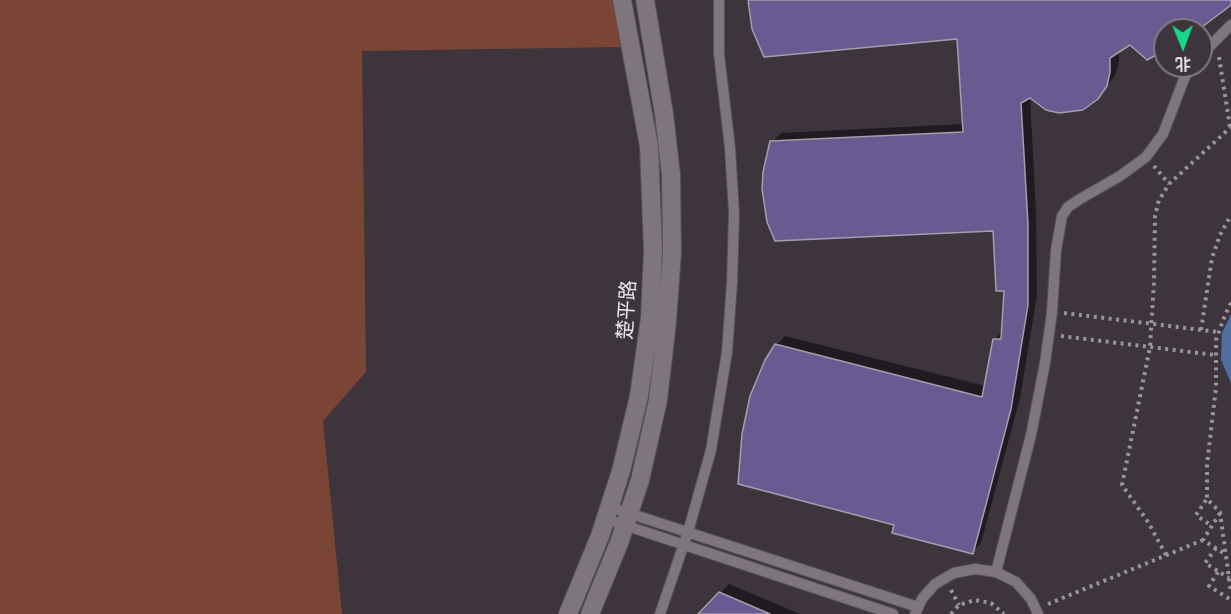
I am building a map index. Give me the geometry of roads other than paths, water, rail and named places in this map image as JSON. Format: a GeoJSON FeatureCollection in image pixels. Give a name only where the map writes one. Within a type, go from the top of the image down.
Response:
{"type":"FeatureCollection","features":[{"type":"Feature","properties":{"kind":"main road","name":"楚平路"},"geometry":{"type":"LineString","coordinates":[[568,614],[608,513],[621,471],[646,354],[650,318],[653,250],[650,146],[622,0]]}},
{"type":"Feature","properties":{"kind":"main road","name":"楚平路"},"geometry":{"type":"LineString","coordinates":[[590,614],[606,578],[627,519],[650,440],[658,400],[666,333],[672,252],[669,144],[645,0]]}},
{"type":"Feature","properties":{"kind":"lane"},"geometry":{"type":"LineString","coordinates":[[660,614],[684,545],[711,450],[723,384],[730,320],[733,202],[730,148],[719,54],[719,0]]}},
{"type":"Feature","properties":{"kind":"lane"},"geometry":{"type":"LineString","coordinates":[[1213,42],[1231,25]]}},
{"type":"Feature","properties":{"kind":"lane"},"geometry":{"type":"LineString","coordinates":[[996,572],[1031,435],[1049,335],[1056,250],[1062,216],[1068,207],[1120,176],[1146,157],[1163,134],[1185,78]]}},
{"type":"Feature","properties":{"kind":"lane"},"geometry":{"type":"LineString","coordinates":[[608,513],[688,532],[916,611],[928,591],[954,573],[975,569],[996,572],[1016,582],[1031,599],[1037,611]]}},
{"type":"Feature","properties":{"kind":"lane"},"geometry":{"type":"LineString","coordinates":[[627,519],[684,545],[893,614]]}},
{"type":"Feature","properties":{"kind":"water"},"geometry":{"type":"Polygon","coordinates":[[[1231,314],[1231,383],[1221,360],[1222,333],[1231,314]]]}}]}
